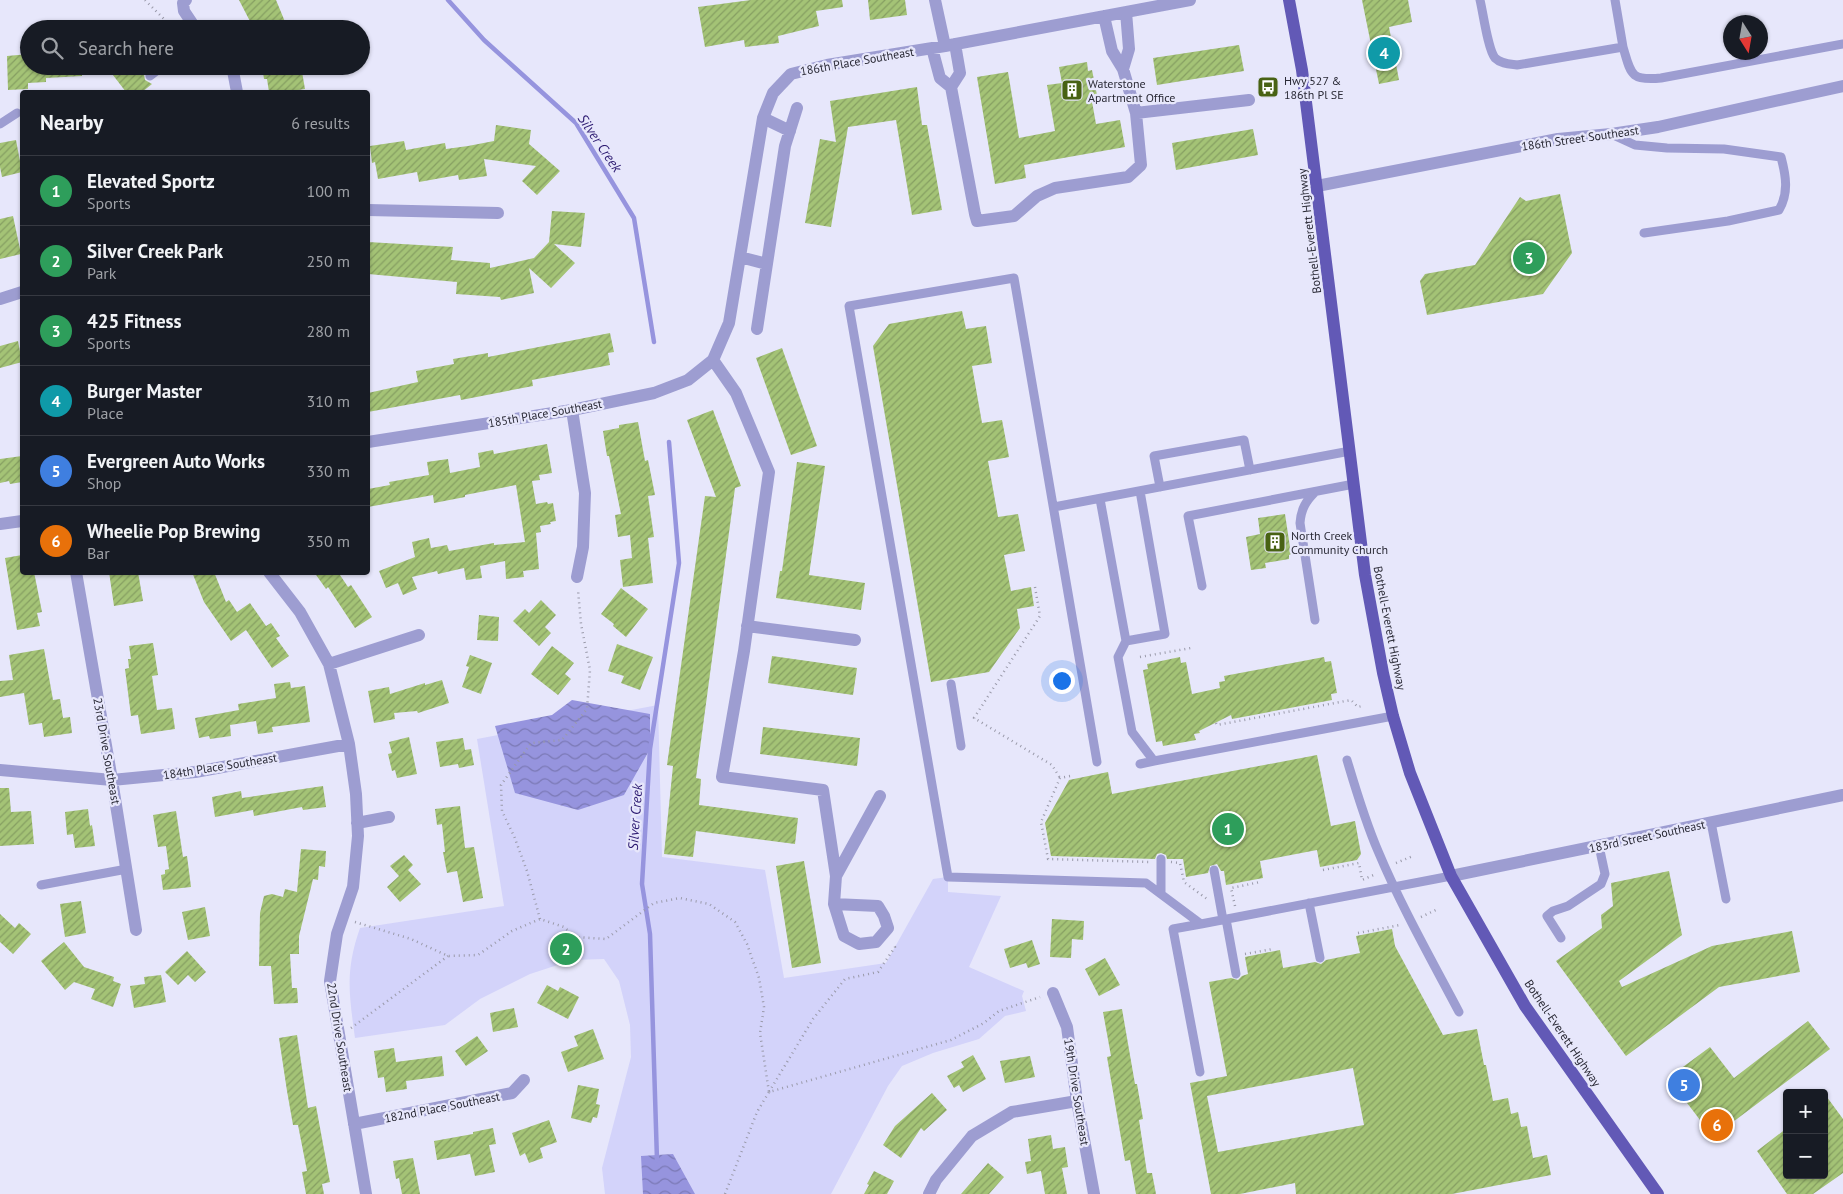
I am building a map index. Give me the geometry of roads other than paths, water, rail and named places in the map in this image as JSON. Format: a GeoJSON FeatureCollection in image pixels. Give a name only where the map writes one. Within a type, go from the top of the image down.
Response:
{"type":"FeatureCollection","features":[{"type":"Feature","properties":{"kind":"main road","name":"Bothell-Everett Highway"},"geometry":{"type":"LineString","coordinates":[[1289,0],[1302,70],[1373,625],[1393,716],[1410,773],[1451,876],[1525,1006],[1658,1194]]}},
{"type":"Feature","properties":{"kind":"street"},"geometry":{"type":"LineString","coordinates":[[186,0],[182,3],[184,11],[190,20]]}},
{"type":"Feature","properties":{"kind":"street"},"geometry":{"type":"LineString","coordinates":[[935,0],[944,46],[940,78],[951,87],[977,221],[1014,216],[1037,196],[1055,188],[1128,177],[1141,165],[1136,113],[1123,69],[1112,50],[1104,16]]}},
{"type":"Feature","properties":{"kind":"street","name":"186th Place Southeast"},"geometry":{"type":"LineString","coordinates":[[713,360],[729,323],[764,118],[773,93],[790,74],[827,65],[944,46],[1190,0]]}},
{"type":"Feature","properties":{"kind":"street"},"geometry":{"type":"LineString","coordinates":[[1123,69],[1130,49],[1126,12]]}},
{"type":"Feature","properties":{"kind":"street"},"geometry":{"type":"LineString","coordinates":[[944,46],[960,74],[951,87]]}},
{"type":"Feature","properties":{"kind":"street"},"geometry":{"type":"LineString","coordinates":[[234,75],[237,90]]}},
{"type":"Feature","properties":{"kind":"street","name":"186th Street Southeast"},"geometry":{"type":"LineString","coordinates":[[1317,186],[1548,141],[1611,134],[1697,119],[1843,86]]}},
{"type":"Feature","properties":{"kind":"street"},"geometry":{"type":"LineString","coordinates":[[1136,113],[1249,100]]}},
{"type":"Feature","properties":{"kind":"street"},"geometry":{"type":"LineString","coordinates":[[757,329],[786,146],[797,108]]}},
{"type":"Feature","properties":{"kind":"street"},"geometry":{"type":"LineString","coordinates":[[764,118],[790,131]]}},
{"type":"Feature","properties":{"kind":"street"},"geometry":{"type":"LineString","coordinates":[[370,210],[498,213]]}},
{"type":"Feature","properties":{"kind":"street"},"geometry":{"type":"LineString","coordinates":[[740,257],[767,264]]}},
{"type":"Feature","properties":{"kind":"street"},"geometry":{"type":"LineString","coordinates":[[0,299],[20,293]]}},
{"type":"Feature","properties":{"kind":"street"},"geometry":{"type":"LineString","coordinates":[[713,360],[736,393],[769,472],[747,626],[722,777],[823,790],[836,876],[834,904],[844,936],[859,944],[876,942],[888,928],[878,906],[834,904]]}},
{"type":"Feature","properties":{"kind":"street","name":"185th Place Southeast"},"geometry":{"type":"LineString","coordinates":[[370,442],[572,410],[654,393],[688,380],[713,360]]}},
{"type":"Feature","properties":{"kind":"street"},"geometry":{"type":"LineString","coordinates":[[572,410],[585,493],[583,547],[577,577]]}},
{"type":"Feature","properties":{"kind":"street"},"geometry":{"type":"LineString","coordinates":[[0,524],[20,521]]}},
{"type":"Feature","properties":{"kind":"street","name":"23rd Drive Southeast"},"geometry":{"type":"LineString","coordinates":[[77,575],[136,930]]}},
{"type":"Feature","properties":{"kind":"street","name":"22nd Drive Southeast"},"geometry":{"type":"LineString","coordinates":[[271,575],[300,612],[329,664],[349,744],[356,794],[357,823],[353,887],[337,934],[330,980],[366,1194]]}},
{"type":"Feature","properties":{"kind":"street"},"geometry":{"type":"LineString","coordinates":[[747,626],[855,640]]}},
{"type":"Feature","properties":{"kind":"street"},"geometry":{"type":"LineString","coordinates":[[329,664],[419,635]]}},
{"type":"Feature","properties":{"kind":"street","name":"184th Place Southeast"},"geometry":{"type":"LineString","coordinates":[[0,770],[112,780],[195,772],[349,744]]}},
{"type":"Feature","properties":{"kind":"street","name":"183rd Street Southeast"},"geometry":{"type":"LineString","coordinates":[[1451,876],[1843,795]]}},
{"type":"Feature","properties":{"kind":"street"},"geometry":{"type":"LineString","coordinates":[[836,876],[880,796]]}},
{"type":"Feature","properties":{"kind":"street"},"geometry":{"type":"LineString","coordinates":[[357,823],[389,816]]}},
{"type":"Feature","properties":{"kind":"street","name":"19th Drive Southeast"},"geometry":{"type":"LineString","coordinates":[[1053,993],[1067,1027],[1077,1101],[1094,1194]]}},
{"type":"Feature","properties":{"kind":"street","name":"182nd Place Southeast"},"geometry":{"type":"LineString","coordinates":[[354,1124],[512,1093],[524,1080]]}},
{"type":"Feature","properties":{"kind":"street"},"geometry":{"type":"LineString","coordinates":[[929,1194],[936,1180],[972,1136],[1012,1112],[1077,1101]]}},
{"type":"Feature","properties":{"kind":"lane"},"geometry":{"type":"LineString","coordinates":[[1480,0],[1489,43],[1494,57],[1504,64],[1528,64],[1623,47]]}},
{"type":"Feature","properties":{"kind":"lane"},"geometry":{"type":"LineString","coordinates":[[1615,0],[1623,47],[1630,70],[1634,75],[1644,80],[1843,44]]}},
{"type":"Feature","properties":{"kind":"lane"},"geometry":{"type":"LineString","coordinates":[[0,124],[17,114]]}},
{"type":"Feature","properties":{"kind":"lane"},"geometry":{"type":"LineString","coordinates":[[1611,134],[1635,145],[1668,148],[1724,149],[1781,157],[1786,176],[1785,200],[1779,210],[1728,221],[1644,233]]}},
{"type":"Feature","properties":{"kind":"lane"},"geometry":{"type":"LineString","coordinates":[[1097,762],[1014,278],[850,306],[948,877],[1146,883],[1201,924]]}},
{"type":"Feature","properties":{"kind":"lane"},"geometry":{"type":"LineString","coordinates":[[1160,487],[1154,456],[1244,440],[1250,470]]}},
{"type":"Feature","properties":{"kind":"lane"},"geometry":{"type":"LineString","coordinates":[[1054,507],[1350,451]]}},
{"type":"Feature","properties":{"kind":"lane"},"geometry":{"type":"LineString","coordinates":[[1202,586],[1188,516],[1354,484]]}},
{"type":"Feature","properties":{"kind":"lane"},"geometry":{"type":"LineString","coordinates":[[1126,641],[1165,634],[1140,491]]}},
{"type":"Feature","properties":{"kind":"lane"},"geometry":{"type":"LineString","coordinates":[[1315,620],[1300,523],[1304,504],[1316,491]]}},
{"type":"Feature","properties":{"kind":"lane"},"geometry":{"type":"LineString","coordinates":[[1100,498],[1126,641],[1118,657],[1132,732],[1154,761]]}},
{"type":"Feature","properties":{"kind":"lane"},"geometry":{"type":"LineString","coordinates":[[951,684],[961,746]]}},
{"type":"Feature","properties":{"kind":"lane"},"geometry":{"type":"LineString","coordinates":[[1140,764],[1393,716]]}},
{"type":"Feature","properties":{"kind":"lane"},"geometry":{"type":"LineString","coordinates":[[1347,760],[1365,818],[1386,869],[1411,922],[1459,1012]]}},
{"type":"Feature","properties":{"kind":"lane"},"geometry":{"type":"LineString","coordinates":[[1711,822],[1726,899]]}},
{"type":"Feature","properties":{"kind":"lane"},"geometry":{"type":"LineString","coordinates":[[1561,938],[1547,916],[1553,911],[1568,906],[1601,884],[1605,874],[1599,846]]}},
{"type":"Feature","properties":{"kind":"lane"},"geometry":{"type":"LineString","coordinates":[[1161,860],[1161,894]]}},
{"type":"Feature","properties":{"kind":"lane"},"geometry":{"type":"LineString","coordinates":[[41,886],[127,869]]}},
{"type":"Feature","properties":{"kind":"lane"},"geometry":{"type":"LineString","coordinates":[[1214,870],[1236,974]]}},
{"type":"Feature","properties":{"kind":"lane"},"geometry":{"type":"LineString","coordinates":[[1200,1072],[1173,929],[1451,876]]}},
{"type":"Feature","properties":{"kind":"lane"},"geometry":{"type":"LineString","coordinates":[[1309,903],[1320,958]]}},
{"type":"Feature","properties":{"kind":"water"},"geometry":{"type":"Polygon","coordinates":[[[572,700],[650,714],[650,749],[624,795],[578,810],[515,793],[495,726],[552,715],[572,700]]]}},
{"type":"Feature","properties":{"kind":"water"},"geometry":{"type":"Polygon","coordinates":[[[673,1154],[695,1194],[643,1194],[641,1156],[673,1154]]]}},
{"type":"Feature","properties":{"kind":"waterway","name":"Silver Creek"},"geometry":{"type":"LineString","coordinates":[[448,0],[484,40],[576,123],[634,218],[654,342]]}},
{"type":"Feature","properties":{"kind":"waterway","name":"Silver Creek"},"geometry":{"type":"LineString","coordinates":[[657,1160],[650,934],[642,884],[650,749],[679,563],[669,442]]}},
{"type":"Feature","properties":{"kind":"place","name":"Burger Master"},"geometry":{"type":"Point","coordinates":[1384,53]}},
{"type":"Feature","properties":{"kind":"place","name":"Hwy 527 & 186th Pl SE"},"geometry":{"type":"Point","coordinates":[1268,87]}},
{"type":"Feature","properties":{"kind":"place","name":"Waterstone Apartment Office"},"geometry":{"type":"Point","coordinates":[1072,90]}},
{"type":"Feature","properties":{"kind":"place","name":"425 Fitness"},"geometry":{"type":"Point","coordinates":[1529,258]}},
{"type":"Feature","properties":{"kind":"place","name":"North Creek Community Church"},"geometry":{"type":"Point","coordinates":[1275,542]}},
{"type":"Feature","properties":{"kind":"place","name":"Elevated Sportz"},"geometry":{"type":"Point","coordinates":[1228,829]}},
{"type":"Feature","properties":{"kind":"place","name":"Silver Creek Park"},"geometry":{"type":"Point","coordinates":[566,949]}},
{"type":"Feature","properties":{"kind":"place","name":"Evergreen Auto Works"},"geometry":{"type":"Point","coordinates":[1684,1085]}},
{"type":"Feature","properties":{"kind":"place","name":"Wheelie Pop Brewing"},"geometry":{"type":"Point","coordinates":[1717,1125]}}]}
